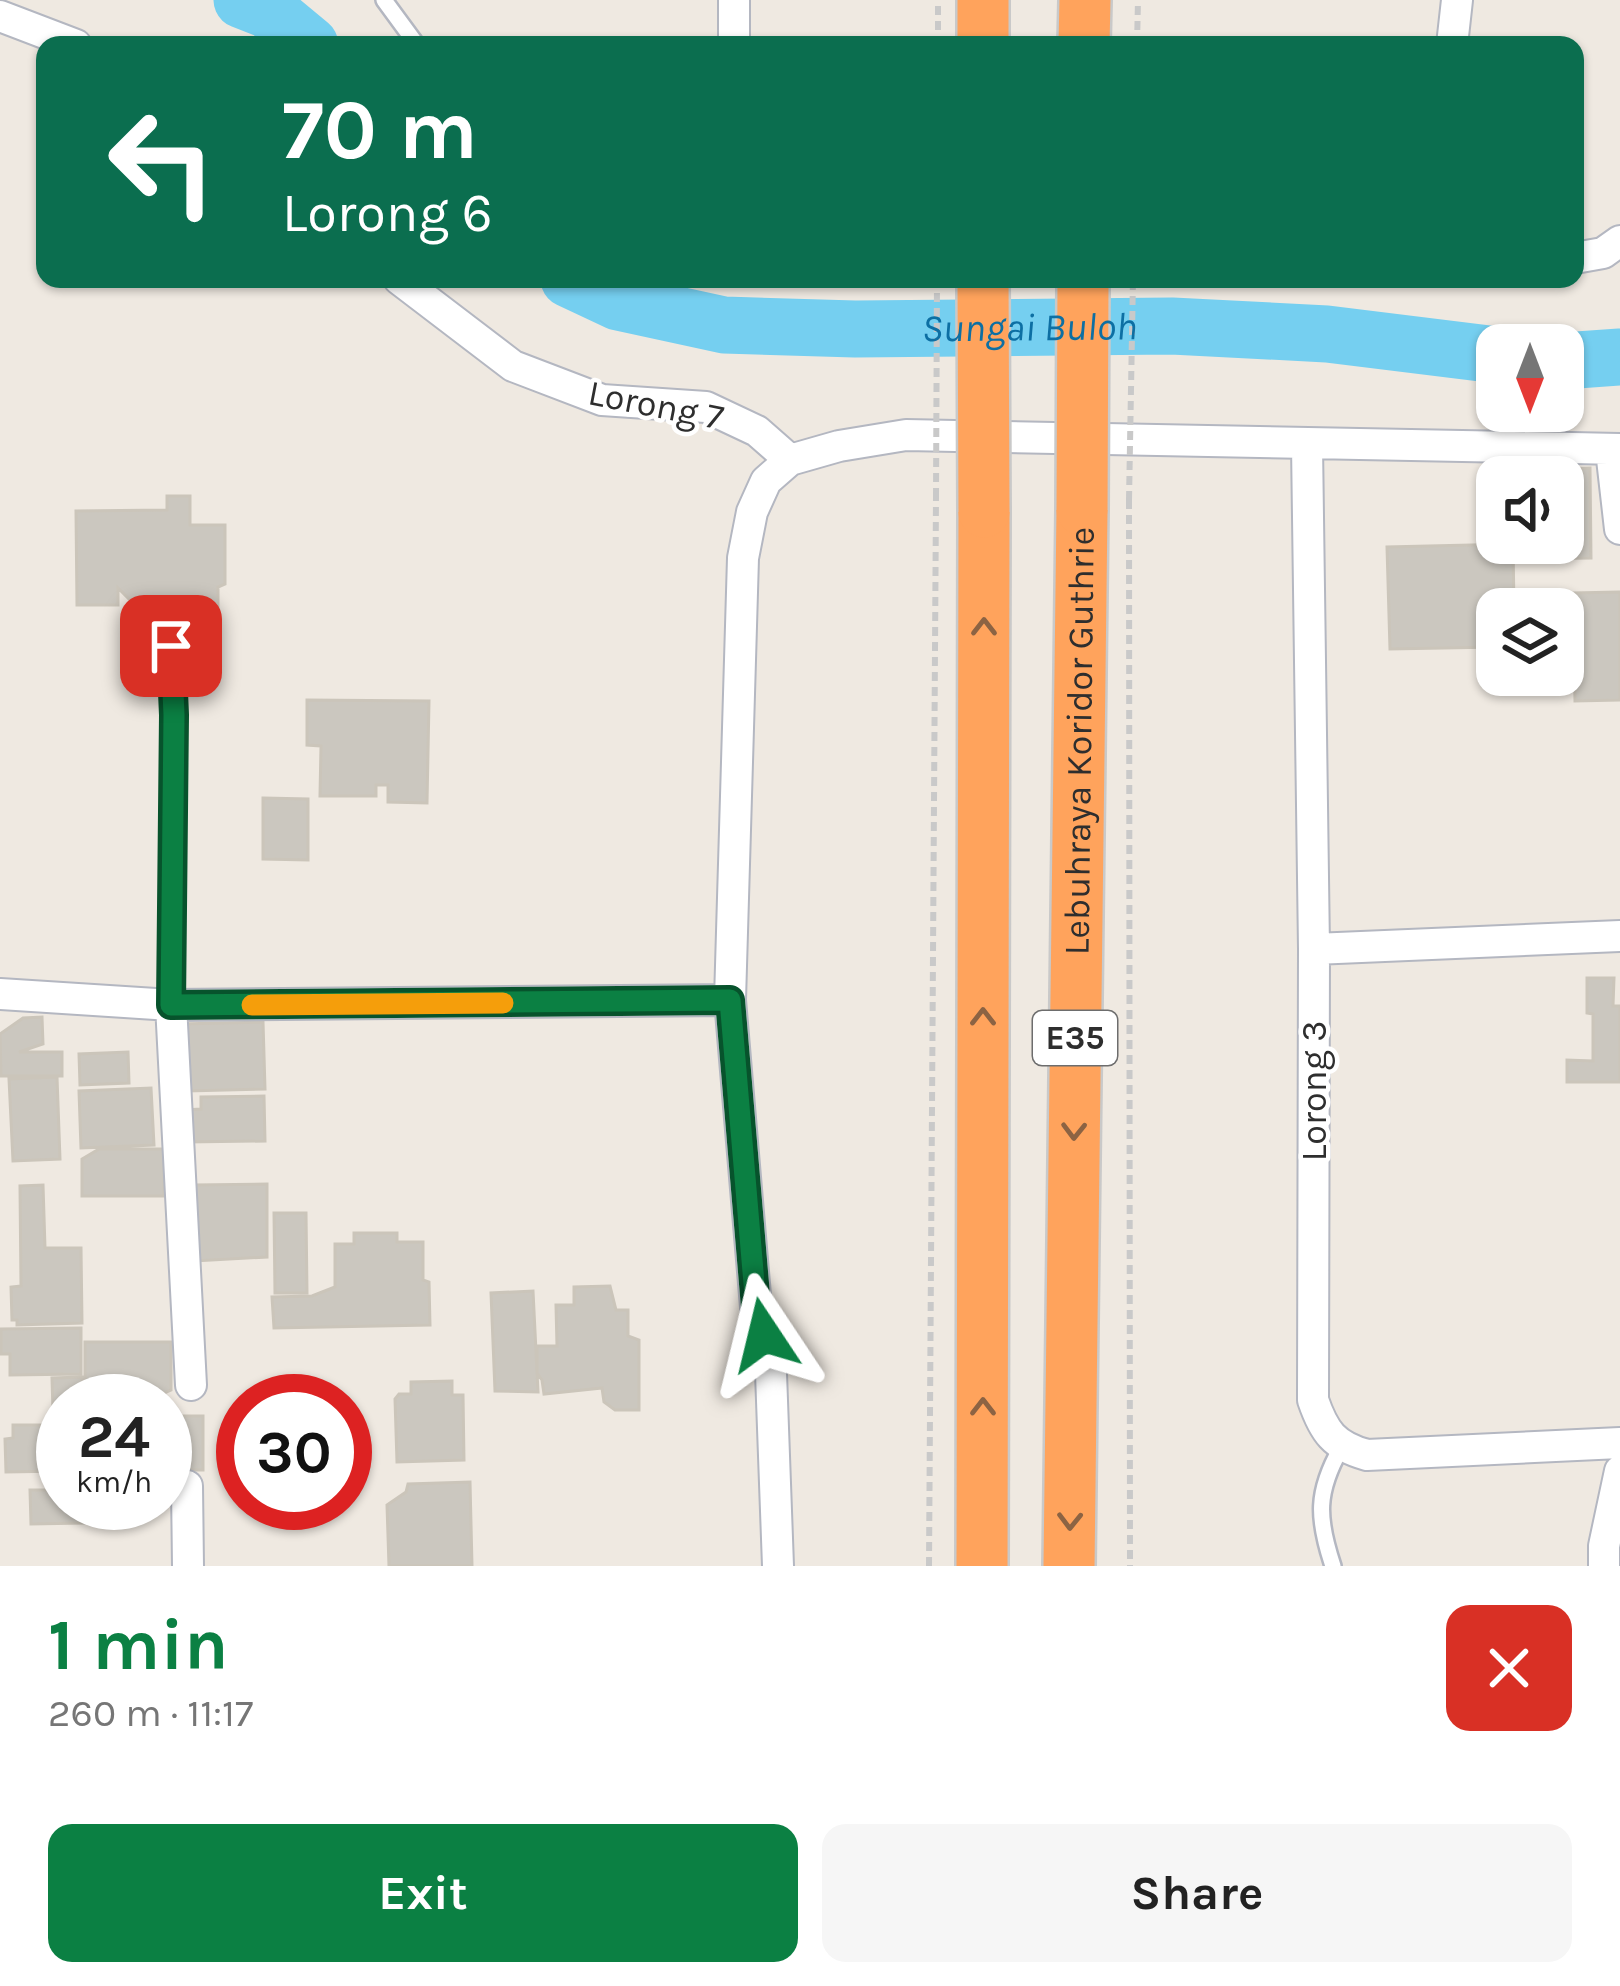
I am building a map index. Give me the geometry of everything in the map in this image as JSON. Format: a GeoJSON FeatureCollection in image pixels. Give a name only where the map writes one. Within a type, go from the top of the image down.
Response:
{"type":"FeatureCollection","features":[{"type":"Feature","properties":{"kind":"highway"},"geometry":{"type":"LineString","coordinates":[[983,0],[983,36]]}},
{"type":"Feature","properties":{"kind":"highway"},"geometry":{"type":"LineString","coordinates":[[1084,36],[1085,0]]}},
{"type":"Feature","properties":{"kind":"highway","name":"E35"},"geometry":{"type":"LineString","coordinates":[[982,1566],[983,288]]}},
{"type":"Feature","properties":{"kind":"highway","name":"Lebuhraya Koridor Guthrie"},"geometry":{"type":"LineString","coordinates":[[1069,1566],[1105,505],[1084,288]]}},
{"type":"Feature","properties":{"kind":"street"},"geometry":{"type":"LineString","coordinates":[[734,0],[734,36]]}},
{"type":"Feature","properties":{"kind":"street"},"geometry":{"type":"LineString","coordinates":[[1453,36],[1457,0]]}},
{"type":"Feature","properties":{"kind":"street"},"geometry":{"type":"LineString","coordinates":[[0,16],[52,36]]}},
{"type":"Feature","properties":{"kind":"street"},"geometry":{"type":"LineString","coordinates":[[1584,256],[1603,253],[1620,241]]}},
{"type":"Feature","properties":{"kind":"street","name":"Lorong 7"},"geometry":{"type":"LineString","coordinates":[[411,288],[513,366],[602,400],[706,407],[757,431],[790,460]]}},
{"type":"Feature","properties":{"kind":"street"},"geometry":{"type":"LineString","coordinates":[[778,1566],[771,1372],[756,1307],[730,1000],[743,558],[752,512],[766,481],[790,460],[906,435],[1616,450],[1620,529]]}},
{"type":"Feature","properties":{"kind":"street","name":"Lorong 3"},"geometry":{"type":"LineString","coordinates":[[1307,445],[1315,949],[1313,1400],[1322,1427],[1341,1448]]}},
{"type":"Feature","properties":{"kind":"street"},"geometry":{"type":"LineString","coordinates":[[1315,949],[1620,936]]}},
{"type":"Feature","properties":{"kind":"street"},"geometry":{"type":"LineString","coordinates":[[0,994],[171,1005],[730,1000]]}},
{"type":"Feature","properties":{"kind":"street"},"geometry":{"type":"LineString","coordinates":[[171,1005],[190,1374]]}},
{"type":"Feature","properties":{"kind":"street"},"geometry":{"type":"LineString","coordinates":[[1341,1448],[1395,1456],[1620,1443]]}},
{"type":"Feature","properties":{"kind":"street"},"geometry":{"type":"LineString","coordinates":[[1604,1566],[1620,1472]]}},
{"type":"Feature","properties":{"kind":"street"},"geometry":{"type":"LineString","coordinates":[[188,1530],[188,1566]]}},
{"type":"Feature","properties":{"kind":"lane"},"geometry":{"type":"LineString","coordinates":[[384,0],[410,36]]}},
{"type":"Feature","properties":{"kind":"lane"},"geometry":{"type":"LineString","coordinates":[[171,646],[171,1005]]}},
{"type":"Feature","properties":{"kind":"lane"},"geometry":{"type":"LineString","coordinates":[[1333,1566],[1320,1513],[1323,1480],[1341,1448]]}},
{"type":"Feature","properties":{"kind":"path"},"geometry":{"type":"LineString","coordinates":[[938,0],[938,36]]}},
{"type":"Feature","properties":{"kind":"path"},"geometry":{"type":"LineString","coordinates":[[1137,36],[1138,0]]}},
{"type":"Feature","properties":{"kind":"path"},"geometry":{"type":"LineString","coordinates":[[929,1566],[937,288]]}},
{"type":"Feature","properties":{"kind":"path"},"geometry":{"type":"LineString","coordinates":[[1130,1566],[1105,505],[1132,288]]}},
{"type":"Feature","properties":{"kind":"building"},"geometry":{"type":"Polygon","coordinates":[[[1584,468],[1590,468],[1591,558],[1584,558],[1584,468]]]}},
{"type":"Feature","properties":{"kind":"building"},"geometry":{"type":"Polygon","coordinates":[[[167,496],[190,496],[190,525],[225,525],[225,584],[218,587],[218,621],[182,622],[176,604],[130,600],[118,588],[118,605],[77,605],[76,511],[167,510],[167,496]]]}},
{"type":"Feature","properties":{"kind":"building"},"geometry":{"type":"Polygon","coordinates":[[[1476,545],[1476,564],[1513,564],[1514,588],[1476,588],[1476,647],[1390,649],[1387,547],[1476,545]]]}},
{"type":"Feature","properties":{"kind":"building"},"geometry":{"type":"Polygon","coordinates":[[[1620,592],[1620,700],[1575,701],[1575,696],[1584,696],[1584,593],[1620,592]]]}},
{"type":"Feature","properties":{"kind":"building"},"geometry":{"type":"Polygon","coordinates":[[[307,700],[429,701],[427,803],[388,802],[388,785],[376,785],[376,796],[320,796],[321,746],[307,745],[307,700]]]}},
{"type":"Feature","properties":{"kind":"building"},"geometry":{"type":"Polygon","coordinates":[[[263,798],[308,799],[308,860],[263,859],[263,798]]]}},
{"type":"Feature","properties":{"kind":"building"},"geometry":{"type":"Polygon","coordinates":[[[1587,978],[1614,978],[1613,1006],[1620,1006],[1620,1082],[1567,1082],[1567,1060],[1593,1061],[1587,978]]]}},
{"type":"Feature","properties":{"kind":"building"},"geometry":{"type":"Polygon","coordinates":[[[42,1017],[43,1044],[19,1052],[62,1052],[62,1076],[1,1076],[0,1034],[23,1018],[42,1017]]]}},
{"type":"Feature","properties":{"kind":"building"},"geometry":{"type":"Polygon","coordinates":[[[263,1022],[265,1089],[187,1091],[179,1024],[263,1022]]]}},
{"type":"Feature","properties":{"kind":"building"},"geometry":{"type":"Polygon","coordinates":[[[128,1052],[129,1083],[80,1085],[79,1054],[128,1052]]]}},
{"type":"Feature","properties":{"kind":"building"},"geometry":{"type":"Polygon","coordinates":[[[57,1077],[60,1159],[13,1161],[9,1079],[57,1077]]]}},
{"type":"Feature","properties":{"kind":"building"},"geometry":{"type":"Polygon","coordinates":[[[151,1088],[154,1145],[81,1148],[79,1091],[151,1088]]]}},
{"type":"Feature","properties":{"kind":"building"},"geometry":{"type":"Polygon","coordinates":[[[264,1096],[265,1141],[187,1142],[186,1110],[201,1109],[201,1097],[264,1096]]]}},
{"type":"Feature","properties":{"kind":"building"},"geometry":{"type":"Polygon","coordinates":[[[99,1149],[164,1149],[164,1196],[82,1196],[82,1159],[99,1149]]]}},
{"type":"Feature","properties":{"kind":"building"},"geometry":{"type":"Polygon","coordinates":[[[267,1184],[267,1257],[195,1261],[195,1185],[267,1184]]]}},
{"type":"Feature","properties":{"kind":"building"},"geometry":{"type":"Polygon","coordinates":[[[43,1185],[45,1248],[81,1248],[82,1323],[17,1325],[12,1320],[11,1287],[21,1286],[20,1186],[43,1185]]]}},
{"type":"Feature","properties":{"kind":"building"},"geometry":{"type":"Polygon","coordinates":[[[274,1213],[306,1213],[307,1293],[275,1293],[274,1213]]]}},
{"type":"Feature","properties":{"kind":"building"},"geometry":{"type":"Polygon","coordinates":[[[354,1233],[397,1233],[397,1242],[423,1242],[430,1325],[274,1328],[272,1297],[312,1296],[335,1287],[335,1244],[354,1244],[354,1233]]]}},
{"type":"Feature","properties":{"kind":"building"},"geometry":{"type":"Polygon","coordinates":[[[610,1286],[616,1310],[628,1310],[628,1336],[639,1340],[639,1410],[615,1410],[604,1402],[602,1388],[544,1394],[537,1373],[537,1346],[557,1346],[556,1305],[574,1305],[574,1287],[610,1286]]]}},
{"type":"Feature","properties":{"kind":"building"},"geometry":{"type":"Polygon","coordinates":[[[533,1291],[538,1392],[495,1391],[491,1293],[533,1291]]]}},
{"type":"Feature","properties":{"kind":"building"},"geometry":{"type":"Polygon","coordinates":[[[81,1328],[81,1374],[10,1375],[10,1354],[1,1354],[1,1329],[81,1328]]]}},
{"type":"Feature","properties":{"kind":"building"},"geometry":{"type":"Polygon","coordinates":[[[85,1342],[171,1342],[171,1374],[85,1374],[85,1342]]]}},
{"type":"Feature","properties":{"kind":"building"},"geometry":{"type":"Polygon","coordinates":[[[452,1381],[452,1395],[463,1395],[464,1460],[397,1462],[395,1399],[411,1394],[411,1382],[452,1381]]]}},
{"type":"Feature","properties":{"kind":"building"},"geometry":{"type":"Polygon","coordinates":[[[192,1416],[203,1416],[203,1470],[192,1470],[192,1416]]]}},
{"type":"Feature","properties":{"kind":"building"},"geometry":{"type":"Polygon","coordinates":[[[13,1425],[36,1425],[36,1471],[6,1472],[5,1439],[13,1438],[13,1425]]]}},
{"type":"Feature","properties":{"kind":"building"},"geometry":{"type":"Polygon","coordinates":[[[470,1482],[472,1566],[389,1566],[387,1505],[406,1492],[408,1484],[470,1482]]]}},
{"type":"Feature","properties":{"kind":"building"},"geometry":{"type":"Polygon","coordinates":[[[30,1490],[36,1490],[36,1524],[31,1524],[30,1490]]]}},
{"type":"Feature","properties":{"kind":"waterway","name":"Sungai Buloh"},"geometry":{"type":"LineString","coordinates":[[242,0],[268,10],[299,36]]}},
{"type":"Feature","properties":{"kind":"waterway","name":"Sungai Buloh"},"geometry":{"type":"LineString","coordinates":[[588,288],[618,302],[724,325],[855,329],[1172,326],[1327,334],[1476,352]]}},
{"type":"Feature","properties":{"kind":"waterway","name":"Sungai Buloh"},"geometry":{"type":"LineString","coordinates":[[1584,360],[1620,357]]}},
{"type":"Feature","properties":{"kind":"slow traffic"},"geometry":{"type":"LineString","coordinates":[[252,1005],[503,1003]]}},
{"type":"Feature","properties":{"kind":"route"},"geometry":{"type":"LineString","coordinates":[[171,646],[171,1005],[730,1000],[756,1307],[764,1335]]}}]}
